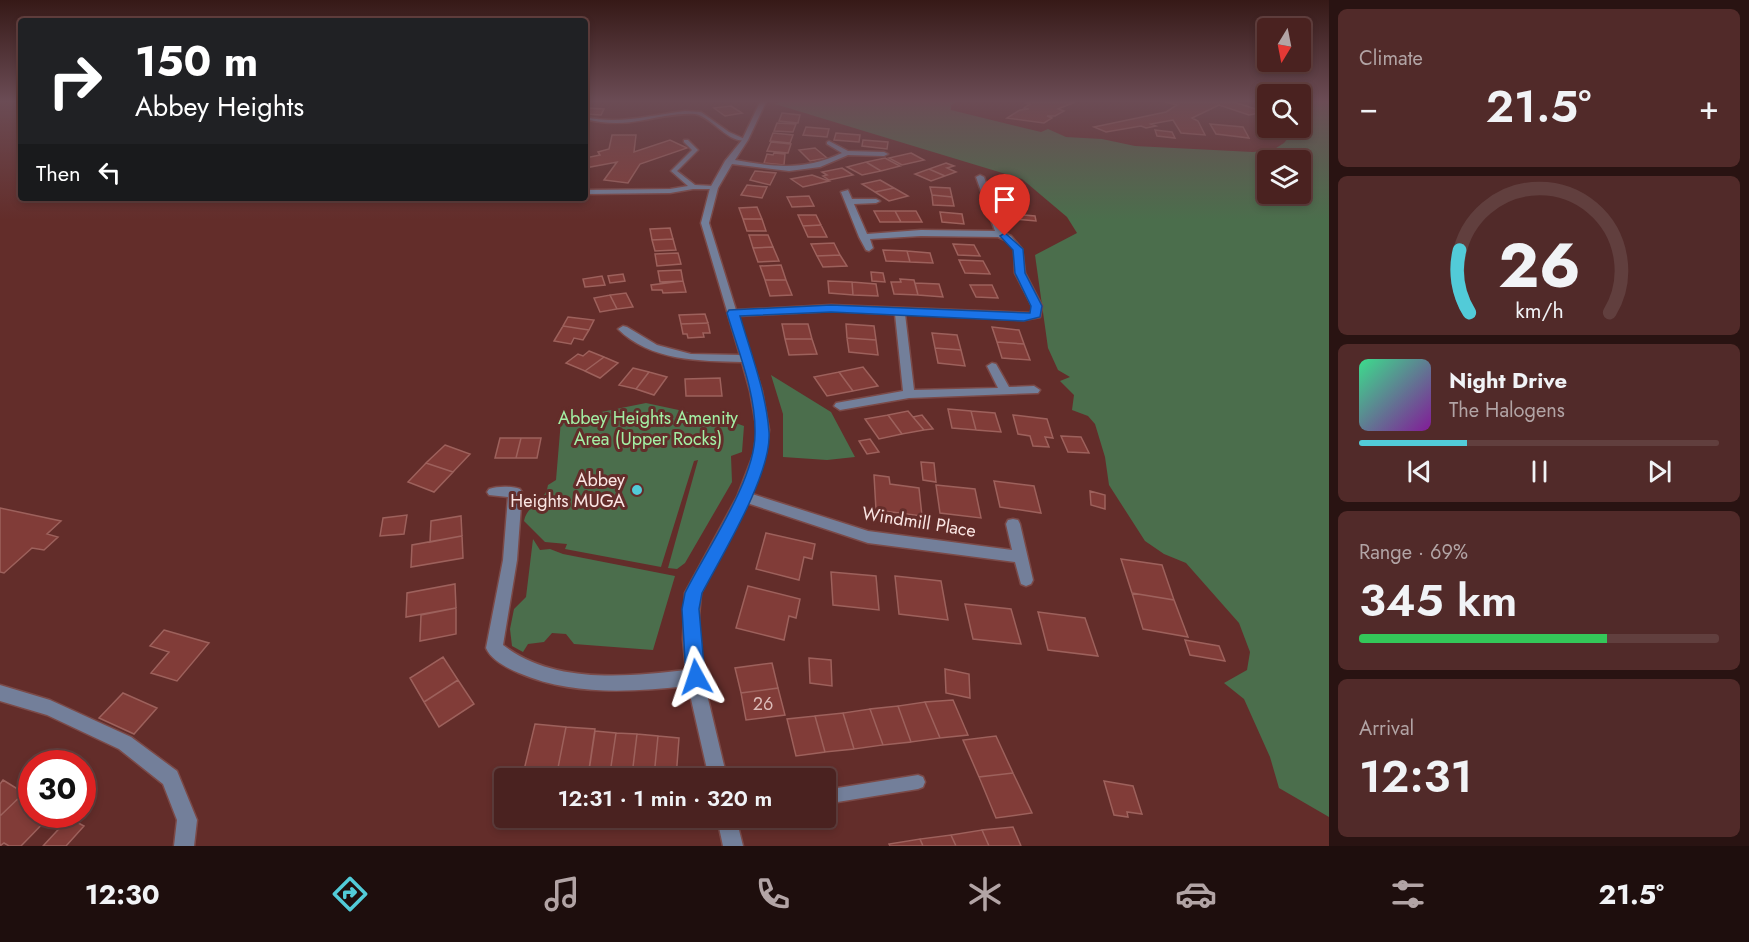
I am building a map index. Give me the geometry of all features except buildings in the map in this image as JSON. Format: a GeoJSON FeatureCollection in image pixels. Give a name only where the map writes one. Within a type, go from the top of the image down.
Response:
{"type":"FeatureCollection","features":[{"type":"Feature","properties":{"kind":"street"},"geometry":{"type":"LineString","coordinates":[[716,768],[696,677],[691,609],[693,593],[744,497],[760,453],[763,430],[747,359],[705,223],[708,198],[743,141]]}},
{"type":"Feature","properties":{"kind":"street"},"geometry":{"type":"LineString","coordinates":[[829,143],[847,153],[884,154]]}},
{"type":"Feature","properties":{"kind":"street"},"geometry":{"type":"LineString","coordinates":[[729,161],[800,170],[830,163],[847,153]]}},
{"type":"Feature","properties":{"kind":"street"},"geometry":{"type":"LineString","coordinates":[[980,177],[1000,234]]}},
{"type":"Feature","properties":{"kind":"street"},"geometry":{"type":"LineString","coordinates":[[845,192],[869,248]]}},
{"type":"Feature","properties":{"kind":"street"},"geometry":{"type":"LineString","coordinates":[[849,202],[876,201]]}},
{"type":"Feature","properties":{"kind":"street"},"geometry":{"type":"LineString","coordinates":[[733,313],[820,308],[1024,317],[1036,315],[1037,306],[1020,273],[1018,249],[1008,238],[1000,234],[921,233],[864,237]]}},
{"type":"Feature","properties":{"kind":"street"},"geometry":{"type":"LineString","coordinates":[[900,311],[909,394]]}},
{"type":"Feature","properties":{"kind":"street"},"geometry":{"type":"LineString","coordinates":[[623,329],[653,347],[691,357],[747,359]]}},
{"type":"Feature","properties":{"kind":"street"},"geometry":{"type":"LineString","coordinates":[[992,366],[1005,391]]}},
{"type":"Feature","properties":{"kind":"street"},"geometry":{"type":"LineString","coordinates":[[840,406],[909,394],[1034,390]]}},
{"type":"Feature","properties":{"kind":"street"},"geometry":{"type":"LineString","coordinates":[[494,492],[515,492],[510,560],[494,648],[505,659],[531,670],[569,680],[629,682],[696,677]]}},
{"type":"Feature","properties":{"kind":"street","name":"Windmill Place"},"geometry":{"type":"LineString","coordinates":[[744,497],[868,537],[1020,557]]}},
{"type":"Feature","properties":{"kind":"street"},"geometry":{"type":"LineString","coordinates":[[1013,524],[1026,580]]}},
{"type":"Feature","properties":{"kind":"street"},"geometry":{"type":"LineString","coordinates":[[0,693],[50,708],[125,743],[170,778],[187,820],[184,846]]}},
{"type":"Feature","properties":{"kind":"street"},"geometry":{"type":"LineString","coordinates":[[729,828],[733,846]]}},
{"type":"Feature","properties":{"kind":"lane"},"geometry":{"type":"LineString","coordinates":[[686,141],[694,150],[674,171],[693,187]]}},
{"type":"Feature","properties":{"kind":"lane"},"geometry":{"type":"LineString","coordinates":[[588,192],[714,188]]}},
{"type":"Feature","properties":{"kind":"lane"},"geometry":{"type":"LineString","coordinates":[[836,794],[918,782]]}},
{"type":"Feature","properties":{"kind":"green space"},"geometry":{"type":"Polygon","coordinates":[[[898,141],[1114,141],[1135,146],[1257,152],[1257,204],[1311,204],[1311,150],[1273,150],[1285,141],[1329,141],[1329,817],[1279,788],[1270,757],[1244,699],[1224,683],[1247,670],[1250,652],[1239,623],[1186,563],[1164,554],[1145,541],[1109,485],[1105,457],[1095,424],[1088,416],[1072,410],[1074,395],[1060,381],[1070,377],[1058,370],[1048,348],[1035,255],[1077,233],[1067,217],[1022,179],[898,141]]]}},
{"type":"Feature","properties":{"kind":"green space"},"geometry":{"type":"Polygon","coordinates":[[[771,375],[831,412],[855,457],[827,460],[783,457],[783,414],[771,375]]]}},
{"type":"Feature","properties":{"kind":"green space","name":"Abbey Heights Amenity Area (Upper Rocks)"},"geometry":{"type":"Polygon","coordinates":[[[646,403],[744,426],[742,452],[731,456],[732,482],[685,563],[677,569],[668,568],[698,460],[694,461],[661,567],[565,549],[567,544],[545,542],[524,521],[529,511],[547,491],[548,485],[556,480],[561,420],[646,403]]]}},
{"type":"Feature","properties":{"kind":"green space"},"geometry":{"type":"Polygon","coordinates":[[[533,539],[540,550],[550,549],[563,554],[675,576],[653,650],[574,644],[566,634],[552,633],[544,642],[528,644],[523,652],[512,646],[510,629],[514,609],[526,597],[533,539]]]}},
{"type":"Feature","properties":{"kind":"place","name":"Abbey Heights MUGA"},"geometry":{"type":"Point","coordinates":[637,490]}},
{"type":"Feature","properties":{"kind":"route"},"geometry":{"type":"LineString","coordinates":[[696,677],[691,624],[693,593],[744,497],[760,453],[763,430],[756,392],[733,313],[831,308],[1024,317],[1036,315],[1037,306],[1020,273],[1018,249],[1005,236]]}}]}
